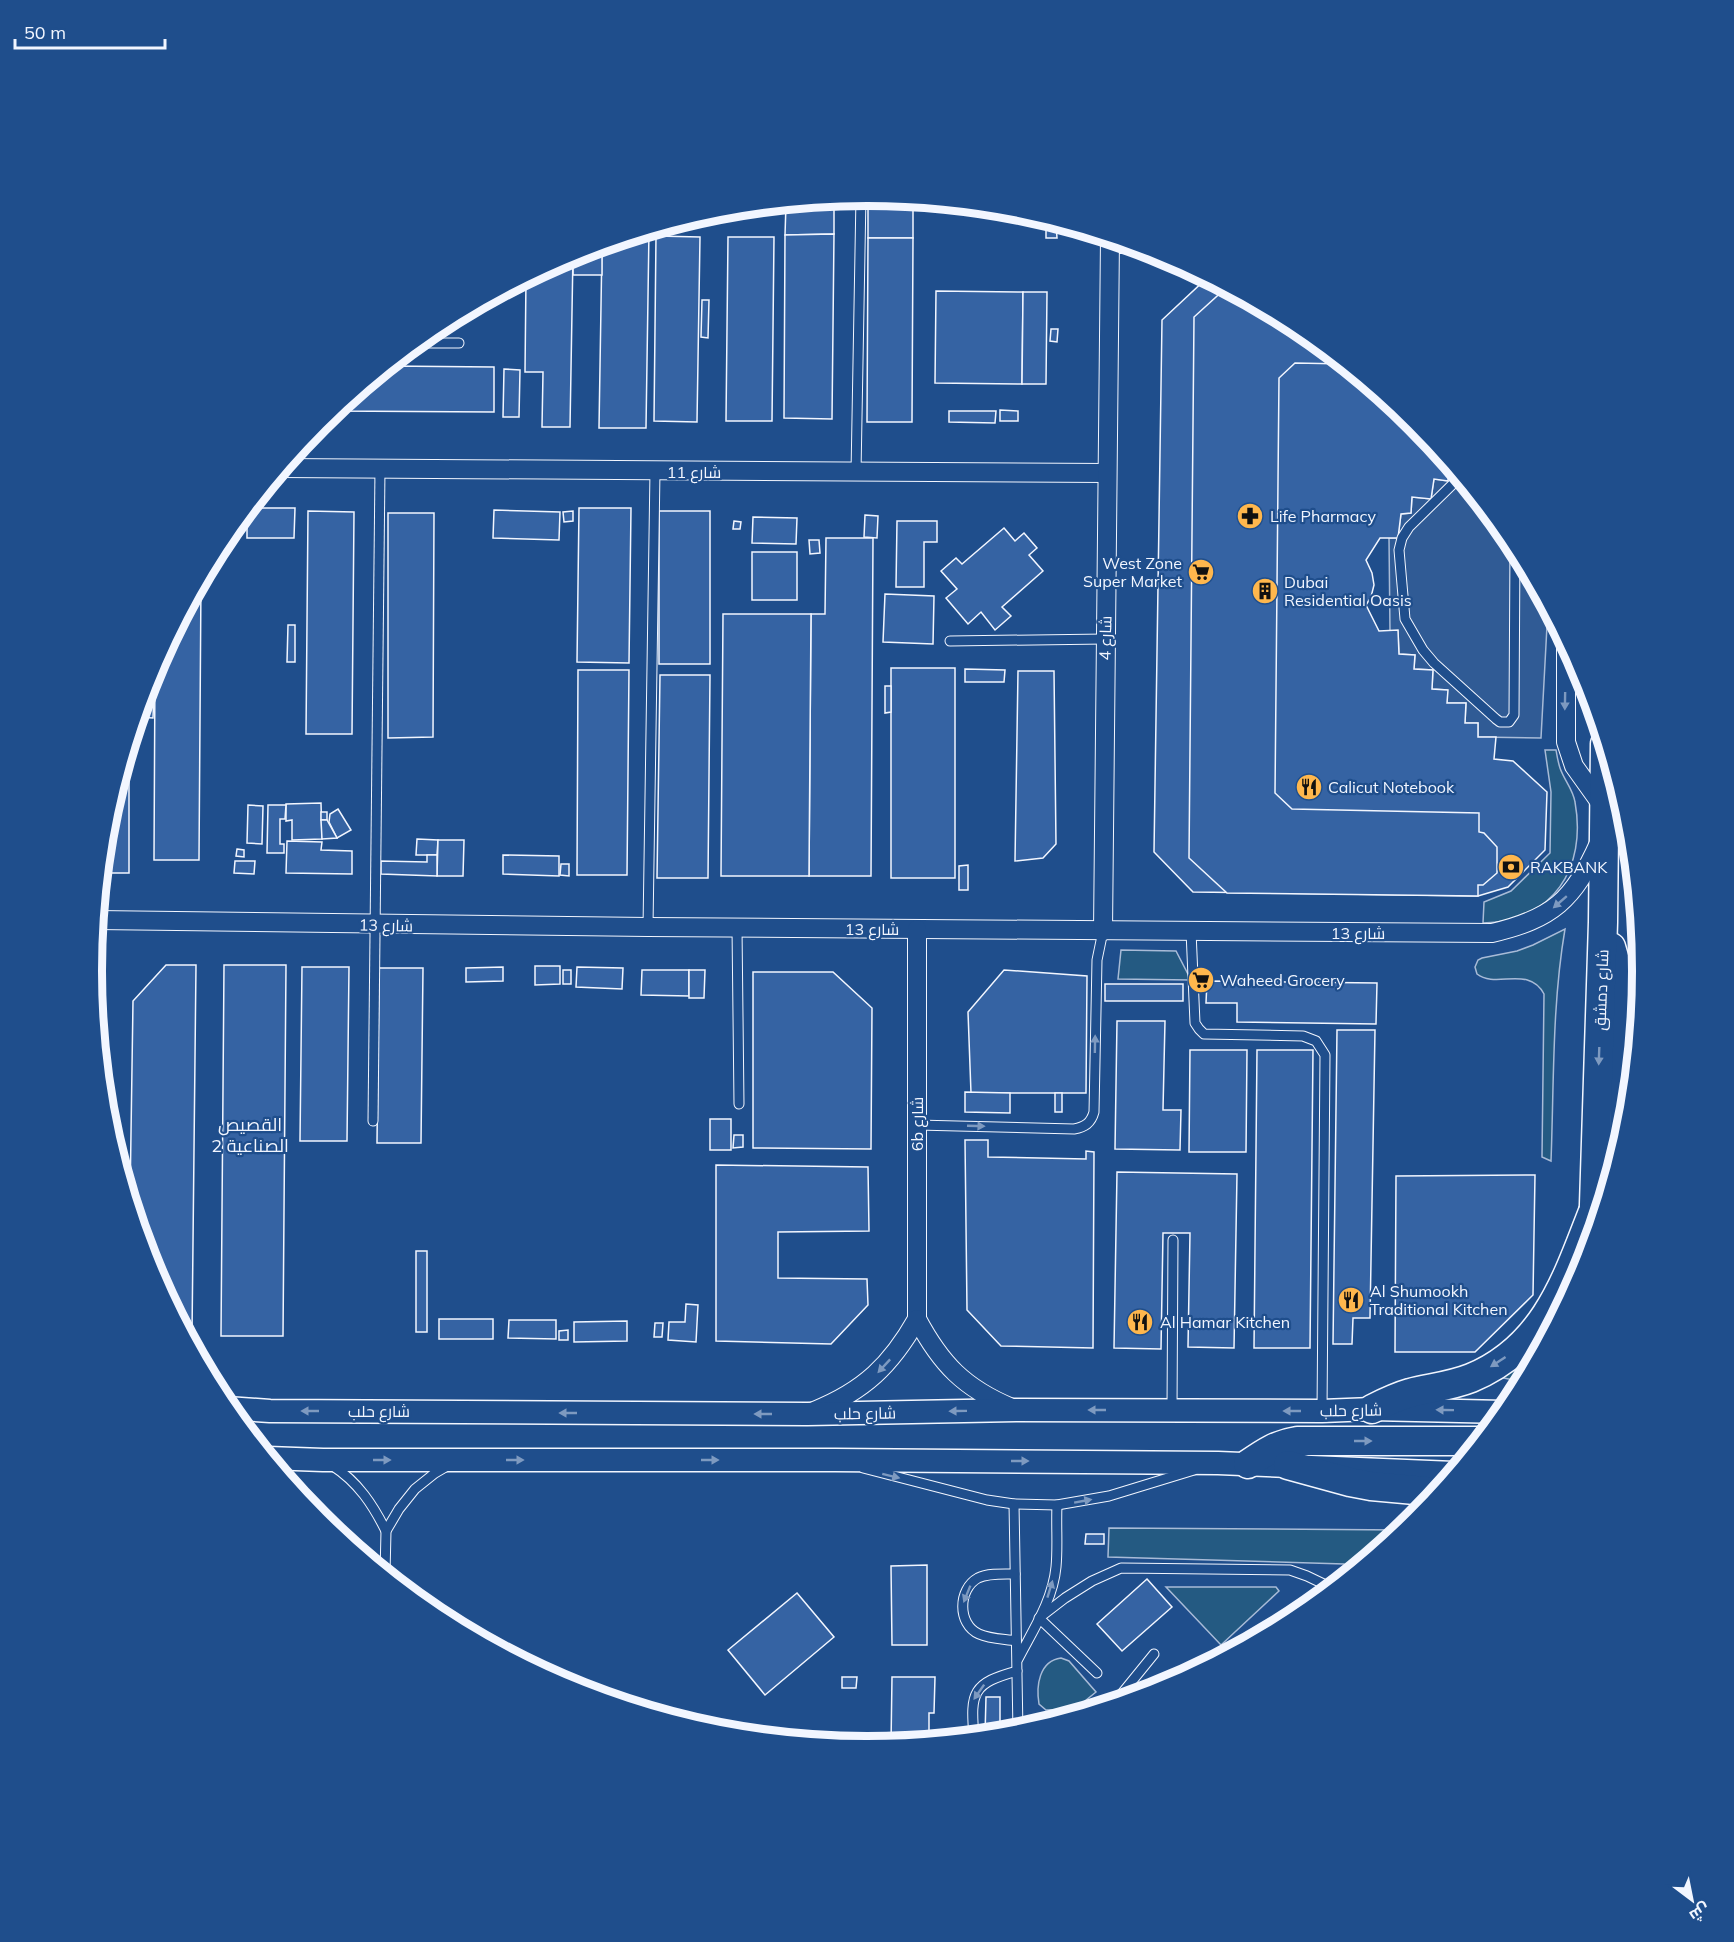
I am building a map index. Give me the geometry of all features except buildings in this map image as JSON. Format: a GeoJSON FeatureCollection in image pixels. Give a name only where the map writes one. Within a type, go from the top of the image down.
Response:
{"type":"FeatureCollection","features":[{"type":"Feature","properties":{"kind":"main road","name":"شارع دمشق"},"geometry":{"type":"LineString","coordinates":[[1593,1209],[1603,922],[1605,769]]}},
{"type":"Feature","properties":{"kind":"main road"},"geometry":{"type":"LineString","coordinates":[[1603,922],[1618,973],[1624,1007],[1624,1077]]}},
{"type":"Feature","properties":{"kind":"main road","name":"شارع دمشق"},"geometry":{"type":"LineString","coordinates":[[1371,1409],[1396,1397],[1473,1377],[1525,1344],[1555,1302],[1575,1261]]}},
{"type":"Feature","properties":{"kind":"main road"},"geometry":{"type":"LineString","coordinates":[[1248,1464],[1271,1448],[1297,1441],[1470,1442]]}},
{"type":"Feature","properties":{"kind":"main road"},"geometry":{"type":"LineString","coordinates":[[1288,1465],[1332,1478],[1371,1486],[1427,1491]]}},
{"type":"Feature","properties":{"kind":"street","name":"شارع 4"},"geometry":{"type":"LineString","coordinates":[[1102,931],[1110,246]]}},
{"type":"Feature","properties":{"kind":"street","name":"شارع 11"},"geometry":{"type":"LineString","coordinates":[[291,468],[1107,473]]}},
{"type":"Feature","properties":{"kind":"street"},"geometry":{"type":"LineString","coordinates":[[1566,661],[1566,742],[1574,766],[1604,808]]}},
{"type":"Feature","properties":{"kind":"street","name":"شارع 13"},"geometry":{"type":"LineString","coordinates":[[104,920],[375,925],[1492,933],[1520,927],[1546,915],[1570,894],[1587,871],[1603,836]]}},
{"type":"Feature","properties":{"kind":"street","name":"6b شارع"},"geometry":{"type":"LineString","coordinates":[[917,929],[917,1319],[930,1343],[947,1365],[967,1384],[990,1399],[1016,1410]]}},
{"type":"Feature","properties":{"kind":"street","name":"6b شارع"},"geometry":{"type":"LineString","coordinates":[[807,1414],[835,1403],[861,1388],[876,1375],[902,1345],[917,1319]]}},
{"type":"Feature","properties":{"kind":"street","name":"شارع حلب"},"geometry":{"type":"LineString","coordinates":[[240,1409],[270,1411],[807,1414],[1016,1410],[1323,1411],[1371,1409],[1492,1412]]}},
{"type":"Feature","properties":{"kind":"street"},"geometry":{"type":"LineString","coordinates":[[244,1414],[270,1411]]}},
{"type":"Feature","properties":{"kind":"street"},"geometry":{"type":"LineString","coordinates":[[278,1458],[1218,1463],[1444,1473]]}},
{"type":"Feature","properties":{"kind":"lane"},"geometry":{"type":"LineString","coordinates":[[856,473],[861,206]]}},
{"type":"Feature","properties":{"kind":"lane"},"geometry":{"type":"LineString","coordinates":[[431,343],[459,343]]}},
{"type":"Feature","properties":{"kind":"lane"},"geometry":{"type":"LineString","coordinates":[[373,1121],[380,469]]}},
{"type":"Feature","properties":{"kind":"lane"},"geometry":{"type":"LineString","coordinates":[[648,927],[655,471]]}},
{"type":"Feature","properties":{"kind":"lane"},"geometry":{"type":"LineString","coordinates":[[1455,482],[1417,518],[1402,537],[1399,550],[1405,619],[1423,650],[1434,663],[1496,719],[1504,723],[1509,722],[1514,715],[1515,564]]}},
{"type":"Feature","properties":{"kind":"lane"},"geometry":{"type":"LineString","coordinates":[[950,641],[1106,639]]}},
{"type":"Feature","properties":{"kind":"lane"},"geometry":{"type":"LineString","coordinates":[[737,928],[739,1104]]}},
{"type":"Feature","properties":{"kind":"lane"},"geometry":{"type":"LineString","coordinates":[[917,1125],[1074,1129],[1089,1122],[1095,1113],[1096,960],[1102,931]]}},
{"type":"Feature","properties":{"kind":"lane"},"geometry":{"type":"LineString","coordinates":[[1191,932],[1195,1023],[1198,1029],[1204,1034],[1303,1036],[1316,1041],[1325,1055],[1323,1411]]}},
{"type":"Feature","properties":{"kind":"lane"},"geometry":{"type":"LineString","coordinates":[[1172,1410],[1173,1240]]}},
{"type":"Feature","properties":{"kind":"lane"},"geometry":{"type":"LineString","coordinates":[[323,1460],[343,1473],[361,1490],[375,1509],[386,1531],[386,1565]]}},
{"type":"Feature","properties":{"kind":"lane"},"geometry":{"type":"LineString","coordinates":[[386,1531],[399,1509],[415,1489],[435,1473],[457,1460]]}},
{"type":"Feature","properties":{"kind":"lane"},"geometry":{"type":"LineString","coordinates":[[835,1460],[930,1486],[1014,1504],[1057,1505],[1109,1496],[1218,1463]]}},
{"type":"Feature","properties":{"kind":"lane"},"geometry":{"type":"LineString","coordinates":[[1014,1504],[1018,1721]]}},
{"type":"Feature","properties":{"kind":"lane"},"geometry":{"type":"LineString","coordinates":[[1017,1661],[1040,1618],[1051,1590],[1056,1568],[1057,1505]]}},
{"type":"Feature","properties":{"kind":"lane"},"geometry":{"type":"LineString","coordinates":[[1040,1618],[1092,1581],[1121,1568],[1290,1570],[1324,1584]]}},
{"type":"Feature","properties":{"kind":"lane"},"geometry":{"type":"LineString","coordinates":[[1016,1574],[988,1575],[977,1579],[972,1582],[966,1592],[963,1604],[966,1621],[974,1631],[985,1636],[1016,1641]]}},
{"type":"Feature","properties":{"kind":"lane"},"geometry":{"type":"LineString","coordinates":[[1040,1618],[1097,1673]]}},
{"type":"Feature","properties":{"kind":"lane"},"geometry":{"type":"LineString","coordinates":[[1124,1691],[1154,1654]]}},
{"type":"Feature","properties":{"kind":"lane"},"geometry":{"type":"LineString","coordinates":[[973,1728],[972,1710],[976,1694],[989,1680],[1017,1671]]}},
{"type":"Feature","properties":{"kind":"shaded area"},"geometry":{"type":"Polygon","coordinates":[[[1448,474],[1474,505],[1530,588],[1547,622],[1541,738],[1478,737],[1478,723],[1465,723],[1466,703],[1447,703],[1447,690],[1432,689],[1433,670],[1414,669],[1415,655],[1399,654],[1398,631],[1390,631],[1389,538],[1398,538],[1401,514],[1411,513],[1412,497],[1431,499],[1434,479],[1447,481],[1448,474]]]}},
{"type":"Feature","properties":{"kind":"shaded area"},"geometry":{"type":"Polygon","coordinates":[[[1545,750],[1556,750],[1560,768],[1575,802],[1576,849],[1570,869],[1560,887],[1546,902],[1529,913],[1508,920],[1483,923],[1484,902],[1511,891],[1550,853],[1551,792],[1545,750]]]}},
{"type":"Feature","properties":{"kind":"shaded area"},"geometry":{"type":"Polygon","coordinates":[[[1623,859],[1629,910],[1628,910],[1623,859]]]}},
{"type":"Feature","properties":{"kind":"shaded area"},"geometry":{"type":"Polygon","coordinates":[[[1565,929],[1556,1015],[1551,1161],[1542,1157],[1544,994],[1538,985],[1530,981],[1485,978],[1477,974],[1475,967],[1478,960],[1482,958],[1517,951],[1565,929]]]}},
{"type":"Feature","properties":{"kind":"shaded area"},"geometry":{"type":"Polygon","coordinates":[[[1121,950],[1176,951],[1191,980],[1118,979],[1121,950]]]}},
{"type":"Feature","properties":{"kind":"shaded area"},"geometry":{"type":"Polygon","coordinates":[[[1525,1353],[1528,1357],[1513,1380],[1499,1377],[1525,1353]]]}},
{"type":"Feature","properties":{"kind":"shaded area"},"geometry":{"type":"Polygon","coordinates":[[[1109,1528],[1389,1530],[1346,1567],[1344,1564],[1108,1557],[1109,1528]]]}},
{"type":"Feature","properties":{"kind":"shaded area"},"geometry":{"type":"Polygon","coordinates":[[[1166,1587],[1276,1587],[1279,1591],[1221,1645],[1166,1587]]]}},
{"type":"Feature","properties":{"kind":"shaded area"},"geometry":{"type":"Polygon","coordinates":[[[1061,1658],[1069,1661],[1096,1692],[1079,1706],[1067,1709],[1046,1710],[1039,1704],[1039,1682],[1044,1669],[1054,1660],[1061,1658]]]}},
{"type":"Feature","properties":{"kind":"place","name":"Life Pharmacy"},"geometry":{"type":"Point","coordinates":[1250,516]}},
{"type":"Feature","properties":{"kind":"place","name":"West Zone Super Market"},"geometry":{"type":"Point","coordinates":[1201,572]}},
{"type":"Feature","properties":{"kind":"place","name":"Dubai Residential Oasis"},"geometry":{"type":"Point","coordinates":[1265,591]}},
{"type":"Feature","properties":{"kind":"place","name":"Calicut Notebook"},"geometry":{"type":"Point","coordinates":[1309,787]}},
{"type":"Feature","properties":{"kind":"place","name":"RAKBANK"},"geometry":{"type":"Point","coordinates":[1511,867]}},
{"type":"Feature","properties":{"kind":"place","name":"Waheed Grocery"},"geometry":{"type":"Point","coordinates":[1201,980]}},
{"type":"Feature","properties":{"kind":"place","name":"Al Shumookh Traditional Kitchen"},"geometry":{"type":"Point","coordinates":[1351,1300]}},
{"type":"Feature","properties":{"kind":"place","name":"Al Hamar Kitchen"},"geometry":{"type":"Point","coordinates":[1140,1322]}},
{"type":"Feature","properties":{"kind":"district","name":"القصيص الصناعية 2"},"geometry":{"type":"Point","coordinates":[250,1134]}}]}
